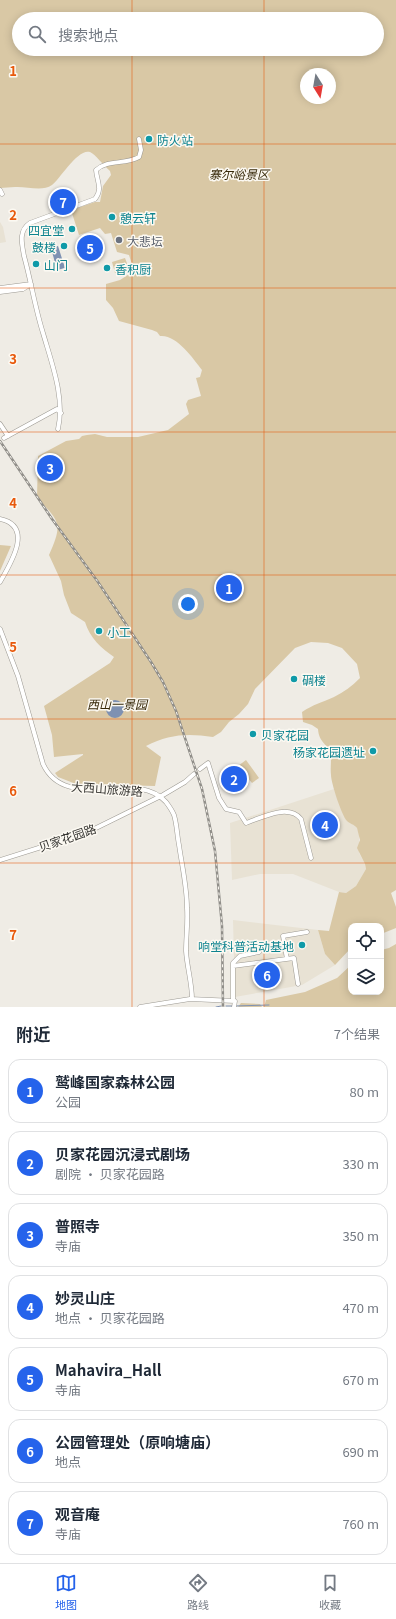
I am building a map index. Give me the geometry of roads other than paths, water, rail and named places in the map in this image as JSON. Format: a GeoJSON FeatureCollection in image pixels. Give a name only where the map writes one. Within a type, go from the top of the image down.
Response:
{"type":"FeatureCollection","features":[{"type":"Feature","properties":{"kind":"street"},"geometry":{"type":"LineString","coordinates":[[58,429],[61,414],[59,396],[21,243],[22,233],[26,226],[36,221],[95,199],[99,194],[100,187],[96,170],[102,165],[132,161],[139,157],[141,150],[139,139]]}},
{"type":"Feature","properties":{"kind":"street"},"geometry":{"type":"LineString","coordinates":[[0,288],[31,284]]}},
{"type":"Feature","properties":{"kind":"street"},"geometry":{"type":"LineString","coordinates":[[0,292],[23,288],[31,284]]}},
{"type":"Feature","properties":{"kind":"street"},"geometry":{"type":"LineString","coordinates":[[4,438],[57,409],[61,414]]}},
{"type":"Feature","properties":{"kind":"street"},"geometry":{"type":"LineString","coordinates":[[0,424],[8,436]]}},
{"type":"Feature","properties":{"kind":"street"},"geometry":{"type":"LineString","coordinates":[[0,518],[11,522],[16,527],[18,534],[16,547],[9,566],[0,582]]}},
{"type":"Feature","properties":{"kind":"street","name":"大西山旅游路"},"geometry":{"type":"LineString","coordinates":[[0,629],[18,676],[42,762],[50,775],[63,784],[71,787],[142,789],[160,796],[173,812],[186,890],[186,951],[192,999]]}},
{"type":"Feature","properties":{"kind":"street"},"geometry":{"type":"LineString","coordinates":[[200,769],[208,763],[222,803],[229,811],[239,812],[246,823],[284,811],[293,812],[296,814],[301,819],[311,858]]}},
{"type":"Feature","properties":{"kind":"street","name":"贝家花园路"},"geometry":{"type":"LineString","coordinates":[[0,860],[83,835],[183,784],[194,774]]}},
{"type":"Feature","properties":{"kind":"street"},"geometry":{"type":"LineString","coordinates":[[287,959],[283,936],[307,932]]}},
{"type":"Feature","properties":{"kind":"street"},"geometry":{"type":"LineString","coordinates":[[140,1007],[192,999],[234,1003],[233,963],[240,956],[259,952]]}},
{"type":"Feature","properties":{"kind":"street"},"geometry":{"type":"LineString","coordinates":[[233,966],[294,958],[298,984]]}},
{"type":"Feature","properties":{"kind":"water"},"geometry":{"type":"Polygon","coordinates":[[[58,246],[65,268],[57,270],[51,248],[58,246]]]}},
{"type":"Feature","properties":{"kind":"water"},"geometry":{"type":"Polygon","coordinates":[[[115,700],[121,703],[124,709],[121,715],[115,718],[109,715],[106,709],[109,703],[115,700]]]}},
{"type":"Feature","properties":{"kind":"waterway"},"geometry":{"type":"LineString","coordinates":[[235,1006],[269,1005]]}},
{"type":"Feature","properties":{"kind":"waterway"},"geometry":{"type":"LineString","coordinates":[[216,1007],[221,1006]]}},
{"type":"Feature","properties":{"kind":"waterway"},"geometry":{"type":"LineString","coordinates":[[226,1006],[232,1006]]}},
{"type":"Feature","properties":{"kind":"railway"},"geometry":{"type":"LineString","coordinates":[[0,441],[52,519],[98,582],[151,662],[163,682],[176,711],[202,789],[215,851],[222,926],[223,1007]]}},
{"type":"Feature","properties":{"kind":"place","name":"防火站"},"geometry":{"type":"Point","coordinates":[149,139]}},
{"type":"Feature","properties":{"kind":"place","name":"观音庵"},"geometry":{"type":"Point","coordinates":[63,202]}},
{"type":"Feature","properties":{"kind":"place","name":"憩云轩"},"geometry":{"type":"Point","coordinates":[112,217]}},
{"type":"Feature","properties":{"kind":"place","name":"四宜堂"},"geometry":{"type":"Point","coordinates":[72,229]}},
{"type":"Feature","properties":{"kind":"place","name":"大悲坛"},"geometry":{"type":"Point","coordinates":[119,240]}},
{"type":"Feature","properties":{"kind":"place","name":"鼓楼"},"geometry":{"type":"Point","coordinates":[64,246]}},
{"type":"Feature","properties":{"kind":"place","name":"Mahavira_Hall"},"geometry":{"type":"Point","coordinates":[90,248]}},
{"type":"Feature","properties":{"kind":"place","name":"山门"},"geometry":{"type":"Point","coordinates":[36,264]}},
{"type":"Feature","properties":{"kind":"place","name":"香积厨"},"geometry":{"type":"Point","coordinates":[107,268]}},
{"type":"Feature","properties":{"kind":"place","name":"普照寺"},"geometry":{"type":"Point","coordinates":[50,468]}},
{"type":"Feature","properties":{"kind":"place","name":"鹫峰国家森林公园"},"geometry":{"type":"Point","coordinates":[229,588]}},
{"type":"Feature","properties":{"kind":"place","name":"小工"},"geometry":{"type":"Point","coordinates":[99,631]}},
{"type":"Feature","properties":{"kind":"place","name":"碉楼"},"geometry":{"type":"Point","coordinates":[294,679]}},
{"type":"Feature","properties":{"kind":"place","name":"贝家花园"},"geometry":{"type":"Point","coordinates":[253,734]}},
{"type":"Feature","properties":{"kind":"place","name":"杨家花园遗址"},"geometry":{"type":"Point","coordinates":[373,751]}},
{"type":"Feature","properties":{"kind":"place","name":"贝家花园沉浸式剧场"},"geometry":{"type":"Point","coordinates":[234,779]}},
{"type":"Feature","properties":{"kind":"place","name":"妙灵山庄"},"geometry":{"type":"Point","coordinates":[325,825]}},
{"type":"Feature","properties":{"kind":"place","name":"响堂科普活动基地"},"geometry":{"type":"Point","coordinates":[302,945]}},
{"type":"Feature","properties":{"kind":"place","name":"公园管理处（原响塘庙）"},"geometry":{"type":"Point","coordinates":[267,975]}},
{"type":"Feature","properties":{"kind":"park label","name":"寨尔峪景区"},"geometry":{"type":"Point","coordinates":[239,173]}},
{"type":"Feature","properties":{"kind":"park label","name":"西山一景园"},"geometry":{"type":"Point","coordinates":[117,703]}}]}
